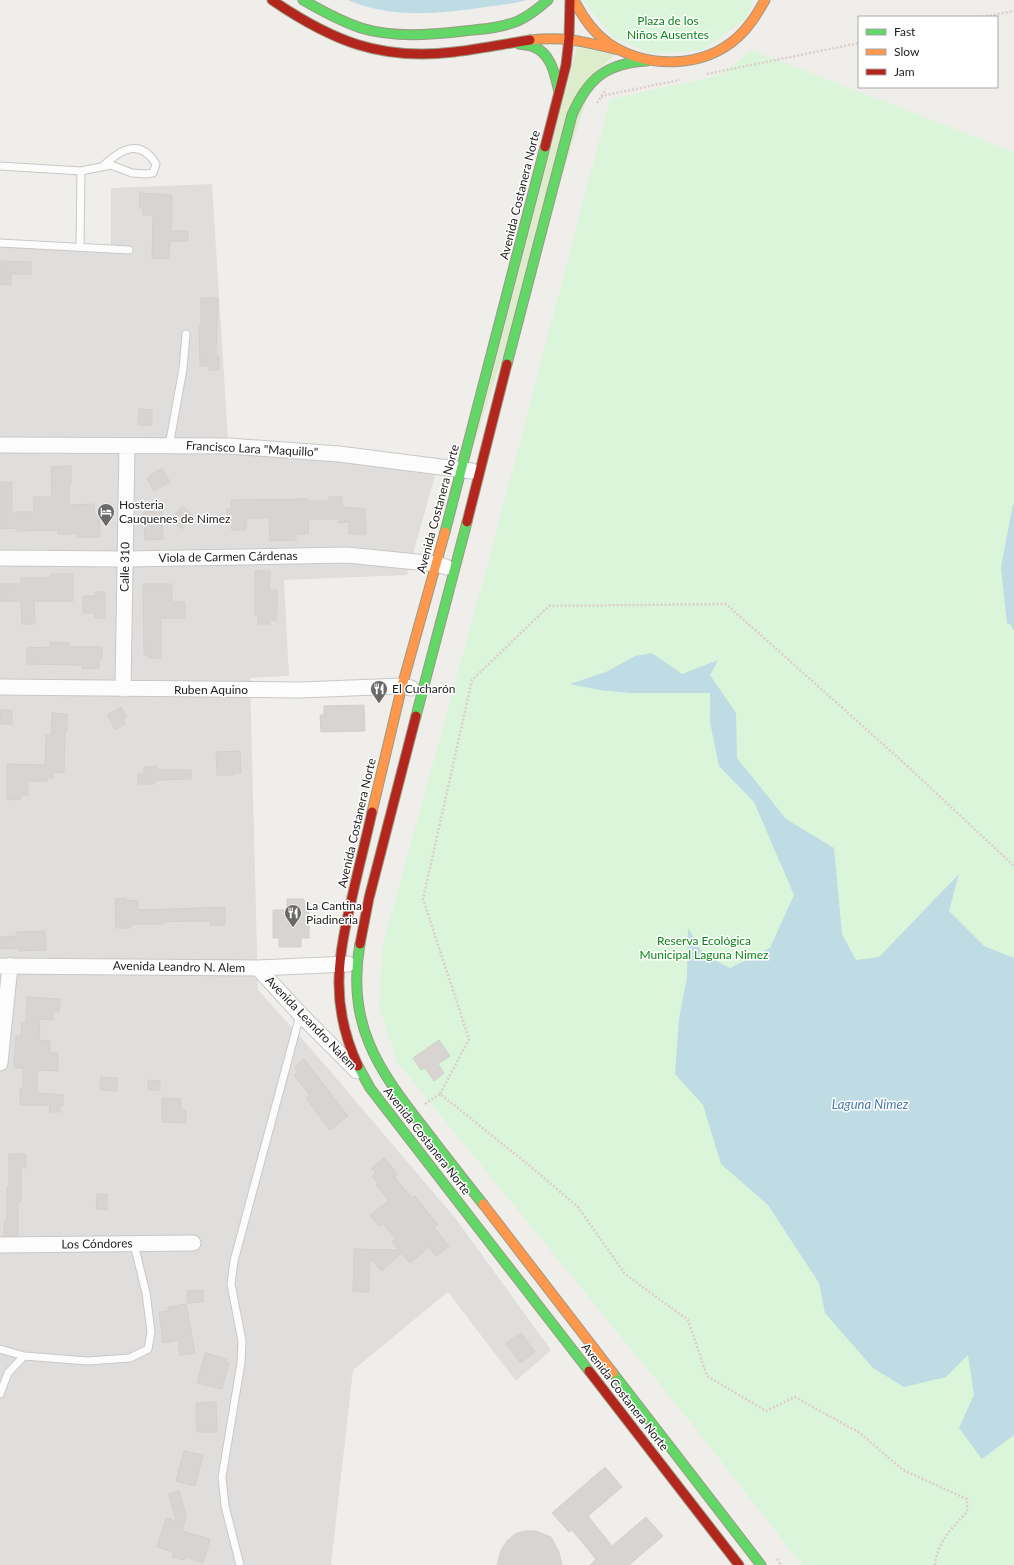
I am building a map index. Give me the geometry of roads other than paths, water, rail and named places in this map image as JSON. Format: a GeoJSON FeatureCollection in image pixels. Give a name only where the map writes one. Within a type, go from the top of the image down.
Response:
{"type":"FeatureCollection","features":[{"type":"Feature","properties":{"kind":"street"},"geometry":{"type":"LineString","coordinates":[[272,0],[326,34],[340,40],[374,50],[405,54],[432,54],[551,38],[569,38],[619,50],[647,61],[662,63],[683,62],[704,57],[729,45],[750,26],[766,0]]}},
{"type":"Feature","properties":{"kind":"street"},"geometry":{"type":"LineString","coordinates":[[303,0],[327,14],[360,27],[382,33],[415,36],[471,31],[509,25],[526,18],[548,0]]}},
{"type":"Feature","properties":{"kind":"street","name":"Avenida Costanera Norte"},"geometry":{"type":"LineString","coordinates":[[570,0],[569,38],[566,65],[437,564],[402,686],[346,921],[339,964],[340,995],[344,1023],[364,1078],[739,1565]]}},
{"type":"Feature","properties":{"kind":"street"},"geometry":{"type":"LineString","coordinates":[[574,0],[593,29],[619,50]]}},
{"type":"Feature","properties":{"kind":"street"},"geometry":{"type":"LineString","coordinates":[[513,43],[533,46],[544,54],[553,68],[559,92]]}},
{"type":"Feature","properties":{"kind":"street","name":"Avenida Costanera Norte"},"geometry":{"type":"LineString","coordinates":[[647,61],[625,62],[605,71],[589,83],[574,107],[478,472],[365,914],[357,964],[356,992],[359,1013],[367,1041],[383,1074],[761,1565]]}},
{"type":"Feature","properties":{"kind":"street","name":"Francisco Lara \"Maquillo\""},"geometry":{"type":"LineString","coordinates":[[0,445],[229,446],[339,454],[478,472]]}},
{"type":"Feature","properties":{"kind":"street","name":"Calle 310"},"geometry":{"type":"LineString","coordinates":[[123,689],[127,446]]}},
{"type":"Feature","properties":{"kind":"street","name":"Viola de Carmen Cárdenas"},"geometry":{"type":"LineString","coordinates":[[0,558],[125,559],[347,555],[437,564],[454,569]]}},
{"type":"Feature","properties":{"kind":"street","name":"Ruben Aquino"},"geometry":{"type":"LineString","coordinates":[[0,687],[300,690],[402,686],[422,691]]}},
{"type":"Feature","properties":{"kind":"street","name":"Avenida Leandro N. Alem"},"geometry":{"type":"LineString","coordinates":[[5,966],[258,968],[357,964]]}},
{"type":"Feature","properties":{"kind":"street"},"geometry":{"type":"LineString","coordinates":[[0,1063],[5,966]]}},
{"type":"Feature","properties":{"kind":"street","name":"Avenida Leandro Nalem"},"geometry":{"type":"LineString","coordinates":[[258,968],[300,1014],[364,1078]]}},
{"type":"Feature","properties":{"kind":"street","name":"Los Cóndores"},"geometry":{"type":"LineString","coordinates":[[0,1245],[194,1243]]}},
{"type":"Feature","properties":{"kind":"street"},"geometry":{"type":"LineString","coordinates":[[666,1470],[679,1459]]}},
{"type":"Feature","properties":{"kind":"lane"},"geometry":{"type":"LineString","coordinates":[[0,166],[81,171],[103,166],[111,166],[132,173],[145,174],[153,173],[156,164],[150,155],[139,148],[129,148],[116,154],[103,166]]}},
{"type":"Feature","properties":{"kind":"lane"},"geometry":{"type":"LineString","coordinates":[[80,247],[81,171]]}},
{"type":"Feature","properties":{"kind":"lane"},"geometry":{"type":"LineString","coordinates":[[0,243],[129,250]]}},
{"type":"Feature","properties":{"kind":"lane"},"geometry":{"type":"LineString","coordinates":[[169,446],[183,369],[186,334]]}},
{"type":"Feature","properties":{"kind":"lane"},"geometry":{"type":"LineString","coordinates":[[240,1565],[225,1506],[222,1477],[241,1363],[242,1341],[231,1284],[234,1261],[300,1014]]}},
{"type":"Feature","properties":{"kind":"lane"},"geometry":{"type":"LineString","coordinates":[[0,1349],[24,1356],[88,1361],[130,1358],[148,1349],[151,1332],[146,1293],[134,1244]]}},
{"type":"Feature","properties":{"kind":"lane"},"geometry":{"type":"LineString","coordinates":[[0,1394],[8,1373],[24,1356]]}},
{"type":"Feature","properties":{"kind":"water"},"geometry":{"type":"Polygon","coordinates":[[[348,0],[527,0],[450,12],[415,13],[381,10],[348,0]]]}},
{"type":"Feature","properties":{"kind":"water"},"geometry":{"type":"Polygon","coordinates":[[[1013,504],[1014,631],[1010,624],[1007,624],[1001,567],[1013,504]]]}},
{"type":"Feature","properties":{"kind":"water","name":"Laguna Nimez"},"geometry":{"type":"Polygon","coordinates":[[[652,653],[682,674],[718,660],[710,675],[736,713],[737,758],[786,819],[834,848],[842,934],[856,960],[879,957],[959,874],[949,911],[984,946],[1014,958],[1014,1435],[982,1459],[959,1428],[974,1395],[968,1355],[946,1377],[904,1387],[873,1368],[825,1313],[819,1283],[768,1205],[721,1164],[703,1105],[675,1074],[679,1019],[687,977],[688,928],[703,954],[730,968],[770,948],[794,895],[754,802],[719,766],[709,717],[710,720],[710,693],[630,693],[599,690],[570,684],[606,672],[635,656],[652,653]]]}},
{"type":"Feature","properties":{"kind":"place","name":"Hosteria Cauquenes de Nimez"},"geometry":{"type":"Point","coordinates":[106,527]}},
{"type":"Feature","properties":{"kind":"place","name":"El Cucharón"},"geometry":{"type":"Point","coordinates":[379,704]}},
{"type":"Feature","properties":{"kind":"place","name":"La Cantina Piadineria"},"geometry":{"type":"Point","coordinates":[293,928]}},
{"type":"Feature","properties":{"kind":"park label","name":"Plaza de los Niños Ausentes"},"geometry":{"type":"Point","coordinates":[668,28]}},
{"type":"Feature","properties":{"kind":"park label","name":"Reserva Ecológica Municipal Laguna Nimez"},"geometry":{"type":"Point","coordinates":[704,948]}}]}
